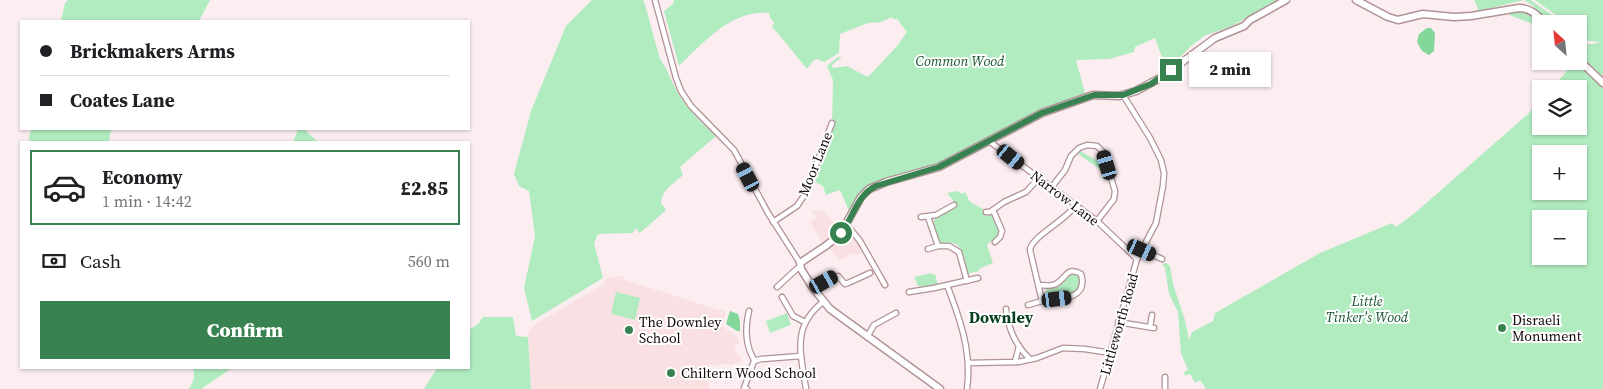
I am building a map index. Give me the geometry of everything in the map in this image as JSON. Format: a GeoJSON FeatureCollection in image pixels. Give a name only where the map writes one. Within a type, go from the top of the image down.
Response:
{"type":"FeatureCollection","features":[{"type":"Feature","properties":{"kind":"street"},"geometry":{"type":"LineString","coordinates":[[655,0],[681,91],[691,106],[734,150],[774,222],[823,302],[838,316],[940,389]]}},
{"type":"Feature","properties":{"kind":"street"},"geometry":{"type":"LineString","coordinates":[[777,287],[800,265],[827,245],[847,225],[861,197],[869,189],[886,182],[939,167],[1058,107],[1094,95],[1123,95],[1136,91],[1162,77],[1215,38],[1244,26],[1250,20],[1286,0]]}},
{"type":"Feature","properties":{"kind":"street"},"geometry":{"type":"LineString","coordinates":[[1356,0],[1388,17],[1398,20],[1423,14],[1454,17],[1471,16],[1519,8],[1526,8],[1537,15]]}},
{"type":"Feature","properties":{"kind":"street"},"geometry":{"type":"LineString","coordinates":[[1588,69],[1603,83]]}},
{"type":"Feature","properties":{"kind":"street","name":"Littleworth Road"},"geometry":{"type":"LineString","coordinates":[[1100,389],[1118,322],[1138,259],[1156,223],[1164,186],[1161,160],[1123,95]]}},
{"type":"Feature","properties":{"kind":"street","name":"Moor Lane"},"geometry":{"type":"LineString","coordinates":[[774,222],[797,206],[805,194],[832,123]]}},
{"type":"Feature","properties":{"kind":"street","name":"Narrow Lane"},"geometry":{"type":"LineString","coordinates":[[989,141],[1097,221],[1138,259]]}},
{"type":"Feature","properties":{"kind":"street"},"geometry":{"type":"LineString","coordinates":[[1051,188],[1065,170],[1071,156],[1079,148],[1087,145],[1097,146],[1103,152],[1115,191],[1114,199],[1097,221]]}},
{"type":"Feature","properties":{"kind":"street"},"geometry":{"type":"LineString","coordinates":[[986,212],[1026,192],[1038,179]]}},
{"type":"Feature","properties":{"kind":"street"},"geometry":{"type":"LineString","coordinates":[[921,217],[928,217],[954,205]]}},
{"type":"Feature","properties":{"kind":"street"},"geometry":{"type":"LineString","coordinates":[[1042,301],[1030,246],[1036,238],[1065,218],[1075,206]]}},
{"type":"Feature","properties":{"kind":"street"},"geometry":{"type":"LineString","coordinates":[[993,210],[1002,231],[1000,237],[995,242]]}},
{"type":"Feature","properties":{"kind":"street"},"geometry":{"type":"LineString","coordinates":[[928,217],[938,246]]}},
{"type":"Feature","properties":{"kind":"street"},"geometry":{"type":"LineString","coordinates":[[847,225],[863,246],[885,285]]}},
{"type":"Feature","properties":{"kind":"street"},"geometry":{"type":"LineString","coordinates":[[928,249],[938,246],[949,246],[959,252],[967,281]]}},
{"type":"Feature","properties":{"kind":"street"},"geometry":{"type":"LineString","coordinates":[[1142,250],[1162,259]]}},
{"type":"Feature","properties":{"kind":"street"},"geometry":{"type":"LineString","coordinates":[[1028,305],[1042,301],[1072,298],[1079,291],[1083,280],[1081,274],[1072,271],[1054,285],[1039,285]]}},
{"type":"Feature","properties":{"kind":"street"},"geometry":{"type":"LineString","coordinates":[[813,288],[834,276],[838,276],[843,282],[848,283],[870,273]]}},
{"type":"Feature","properties":{"kind":"street"},"geometry":{"type":"LineString","coordinates":[[909,292],[978,278]]}},
{"type":"Feature","properties":{"kind":"street"},"geometry":{"type":"LineString","coordinates":[[948,285],[965,339],[969,363],[967,389]]}},
{"type":"Feature","properties":{"kind":"street"},"geometry":{"type":"LineString","coordinates":[[782,297],[793,316],[805,322]]}},
{"type":"Feature","properties":{"kind":"street"},"geometry":{"type":"LineString","coordinates":[[806,389],[800,336],[805,322],[823,302]]}},
{"type":"Feature","properties":{"kind":"street"},"geometry":{"type":"LineString","coordinates":[[1006,308],[1009,330],[1018,346],[1030,359]]}},
{"type":"Feature","properties":{"kind":"street"},"geometry":{"type":"LineString","coordinates":[[867,337],[874,325],[894,314],[890,310]]}},
{"type":"Feature","properties":{"kind":"street"},"geometry":{"type":"LineString","coordinates":[[749,311],[747,335],[750,353],[754,361]]}},
{"type":"Feature","properties":{"kind":"street"},"geometry":{"type":"LineString","coordinates":[[1118,322],[1152,327],[1152,315]]}},
{"type":"Feature","properties":{"kind":"street"},"geometry":{"type":"LineString","coordinates":[[1015,362],[1018,346]]}},
{"type":"Feature","properties":{"kind":"street"},"geometry":{"type":"LineString","coordinates":[[969,363],[1015,362],[1063,348],[1111,353]]}},
{"type":"Feature","properties":{"kind":"street"},"geometry":{"type":"LineString","coordinates":[[754,361],[801,356]]}},
{"type":"Feature","properties":{"kind":"street"},"geometry":{"type":"LineString","coordinates":[[744,389],[754,361]]}},
{"type":"Feature","properties":{"kind":"street"},"geometry":{"type":"LineString","coordinates":[[1165,377],[1165,389]]}},
{"type":"Feature","properties":{"kind":"shaded area"},"geometry":{"type":"Polygon","coordinates":[[[1427,28],[1431,28],[1435,33],[1434,51],[1429,55],[1422,51],[1417,42],[1419,34],[1427,28]]]}},
{"type":"Feature","properties":{"kind":"shaded area"},"geometry":{"type":"Polygon","coordinates":[[[822,210],[840,229],[823,243],[810,223],[817,218],[811,211],[822,210]]]}},
{"type":"Feature","properties":{"kind":"shaded area"},"geometry":{"type":"Polygon","coordinates":[[[849,231],[865,252],[857,255],[853,253],[839,261],[830,247],[849,231]]]}},
{"type":"Feature","properties":{"kind":"shaded area","name":"The Downley School"},"geometry":{"type":"Polygon","coordinates":[[[623,276],[625,280],[726,312],[722,326],[737,337],[740,344],[736,345],[735,352],[742,358],[738,364],[709,365],[709,389],[531,389],[528,334],[534,325],[602,285],[607,278],[623,276]]]}},
{"type":"Feature","properties":{"kind":"shaded area"},"geometry":{"type":"Polygon","coordinates":[[[730,311],[738,314],[740,331],[726,324],[730,311]]]}},
{"type":"Feature","properties":{"kind":"green space"},"geometry":{"type":"Polygon","coordinates":[[[68,0],[210,0],[200,20],[61,20],[65,3],[68,0]]]}},
{"type":"Feature","properties":{"kind":"green space"},"geometry":{"type":"Polygon","coordinates":[[[592,0],[644,1],[660,59],[691,112],[716,136],[680,167],[683,175],[669,187],[662,198],[661,203],[666,210],[640,233],[636,228],[633,233],[598,234],[594,243],[603,278],[532,321],[524,288],[535,236],[529,191],[519,186],[514,174],[531,111],[566,26],[592,0]]]}},
{"type":"Feature","properties":{"kind":"green space","name":"Common Wood"},"geometry":{"type":"Polygon","coordinates":[[[674,0],[1279,0],[1230,27],[1206,35],[1192,45],[1167,71],[1155,38],[1135,47],[1134,52],[1109,59],[1076,60],[1085,93],[1033,114],[942,163],[862,192],[849,211],[840,190],[826,195],[823,186],[815,182],[832,128],[833,80],[827,66],[838,57],[842,57],[832,65],[833,68],[847,66],[868,77],[897,46],[907,32],[897,19],[892,17],[881,22],[868,23],[840,34],[839,53],[824,62],[817,59],[814,60],[807,69],[772,28],[774,22],[770,18],[769,13],[756,13],[743,16],[720,29],[679,66],[664,11],[673,4],[674,0]]]}},
{"type":"Feature","properties":{"kind":"green space"},"geometry":{"type":"Polygon","coordinates":[[[1474,0],[1524,0],[1479,11],[1474,0]]]}},
{"type":"Feature","properties":{"kind":"green space"},"geometry":{"type":"Polygon","coordinates":[[[1524,0],[1531,0],[1552,15],[1541,15],[1532,5],[1524,0]]]}},
{"type":"Feature","properties":{"kind":"green space"},"geometry":{"type":"Polygon","coordinates":[[[1535,0],[1603,0],[1603,78],[1588,64],[1588,44],[1601,42],[1588,41],[1588,15],[1556,15],[1535,0]]]}},
{"type":"Feature","properties":{"kind":"green space"},"geometry":{"type":"Polygon","coordinates":[[[1515,10],[1524,11],[1532,15],[1532,24],[1509,15],[1515,10]]]}},
{"type":"Feature","properties":{"kind":"green space","name":"Little Tinker's Wood"},"geometry":{"type":"Polygon","coordinates":[[[1568,70],[1582,70],[1603,87],[1603,389],[1206,389],[1200,380],[1195,383],[1190,374],[1185,376],[1184,372],[1188,370],[1181,353],[1178,312],[1169,294],[1165,268],[1162,264],[1166,263],[1170,266],[1173,284],[1185,320],[1189,340],[1192,332],[1213,321],[1215,313],[1320,253],[1392,223],[1396,227],[1416,212],[1532,109],[1532,135],[1587,135],[1587,80],[1559,80],[1568,70]]]}},
{"type":"Feature","properties":{"kind":"green space"},"geometry":{"type":"Polygon","coordinates":[[[31,130],[111,130],[109,141],[30,141],[31,130]]]}},
{"type":"Feature","properties":{"kind":"green space"},"geometry":{"type":"Polygon","coordinates":[[[298,130],[305,130],[317,141],[293,141],[298,130]]]}},
{"type":"Feature","properties":{"kind":"green space"},"geometry":{"type":"Polygon","coordinates":[[[1081,151],[1100,163],[1107,174],[1078,154],[1081,151]]]}},
{"type":"Feature","properties":{"kind":"green space"},"geometry":{"type":"Polygon","coordinates":[[[958,191],[962,194],[965,192],[970,202],[983,209],[985,216],[992,214],[999,229],[997,236],[987,245],[993,263],[979,269],[979,271],[967,274],[964,257],[958,246],[953,243],[939,243],[933,223],[937,217],[953,204],[953,200],[947,193],[958,191]]]}},
{"type":"Feature","properties":{"kind":"green space"},"geometry":{"type":"Polygon","coordinates":[[[932,273],[932,275],[935,274],[938,285],[924,288],[918,286],[914,277],[932,273]]]}},
{"type":"Feature","properties":{"kind":"green space"},"geometry":{"type":"Polygon","coordinates":[[[1073,273],[1081,277],[1080,287],[1073,295],[1050,298],[1045,296],[1046,289],[1059,286],[1073,273]]]}},
{"type":"Feature","properties":{"kind":"green space"},"geometry":{"type":"Polygon","coordinates":[[[616,292],[640,298],[635,320],[611,314],[616,292]]]}},
{"type":"Feature","properties":{"kind":"green space"},"geometry":{"type":"Polygon","coordinates":[[[787,313],[791,325],[770,333],[766,321],[787,313]]]}},
{"type":"Feature","properties":{"kind":"green space"},"geometry":{"type":"Polygon","coordinates":[[[483,317],[513,317],[516,336],[528,337],[531,389],[424,389],[436,369],[470,369],[470,329],[478,324],[483,317]]]}},
{"type":"Feature","properties":{"kind":"green space"},"geometry":{"type":"Polygon","coordinates":[[[193,369],[231,369],[201,389],[188,389],[192,385],[193,369]]]}},
{"type":"Feature","properties":{"kind":"place","name":"Disraeli Monument"},"geometry":{"type":"Point","coordinates":[1502,328]}},
{"type":"Feature","properties":{"kind":"place","name":"The Downley School"},"geometry":{"type":"Point","coordinates":[629,330]}},
{"type":"Feature","properties":{"kind":"place","name":"Chiltern Wood School"},"geometry":{"type":"Point","coordinates":[671,373]}},
{"type":"Feature","properties":{"kind":"district","name":"Downley"},"geometry":{"type":"Point","coordinates":[1001,317]}},
{"type":"Feature","properties":{"kind":"route"},"geometry":{"type":"LineString","coordinates":[[841,233],[861,197],[869,189],[886,182],[939,167],[1042,113],[1094,95],[1119,96],[1136,91],[1151,84],[1171,70]]}}]}
